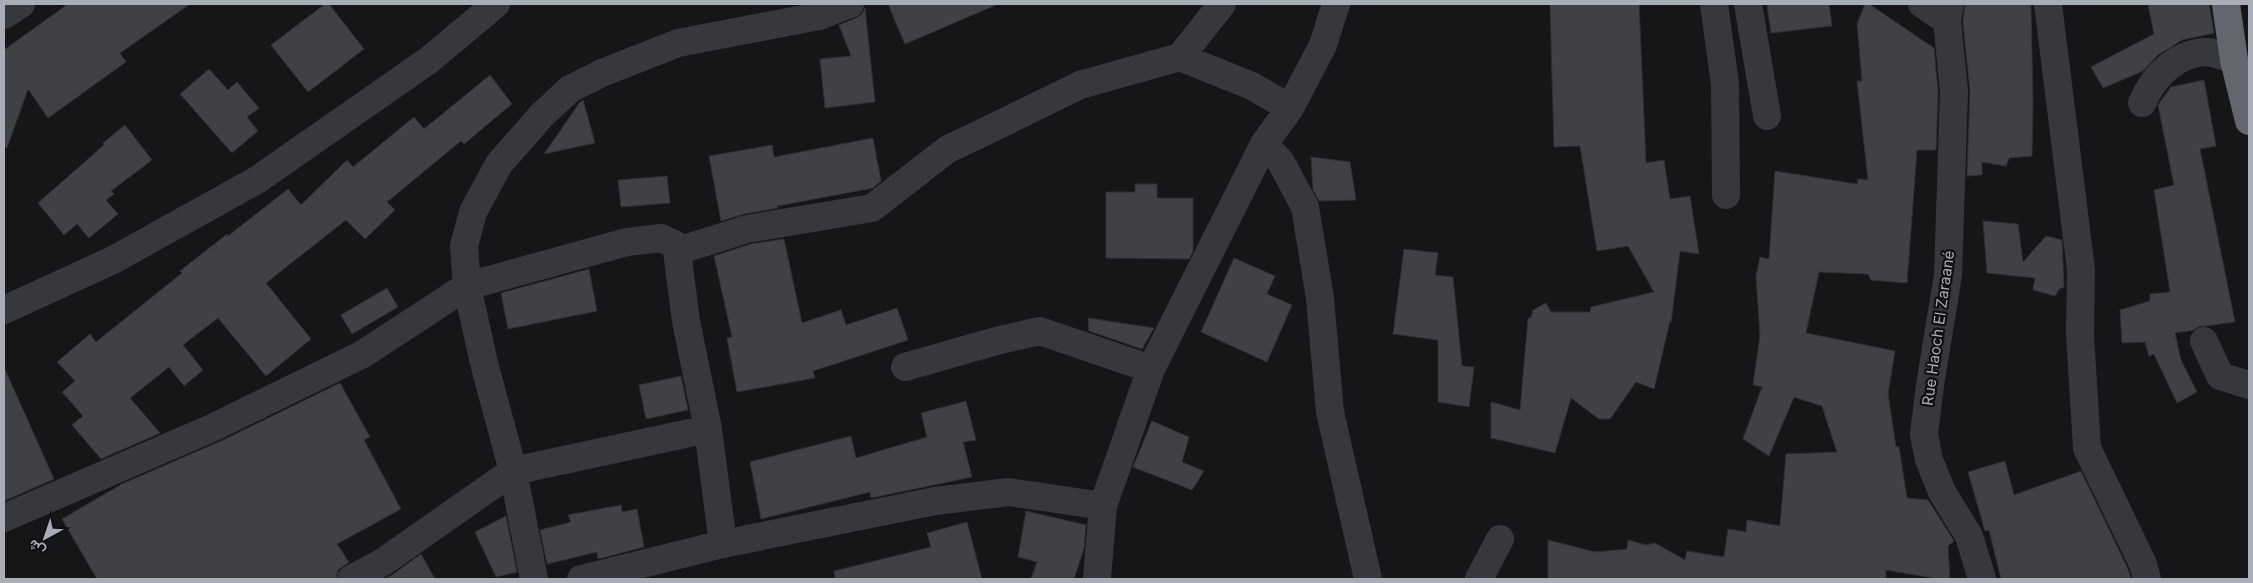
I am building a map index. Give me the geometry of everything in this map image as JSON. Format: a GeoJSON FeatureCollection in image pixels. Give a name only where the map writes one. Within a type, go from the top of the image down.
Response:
{"type":"FeatureCollection","features":[{"type":"Feature","properties":{"kind":"highway"},"geometry":{"type":"LineString","coordinates":[[2226,4],[2242,76],[2249,121]]}},
{"type":"Feature","properties":{"kind":"street"},"geometry":{"type":"LineString","coordinates":[[4,15],[21,4]]}},
{"type":"Feature","properties":{"kind":"street"},"geometry":{"type":"LineString","coordinates":[[4,310],[113,260],[257,180],[429,60],[496,4]]}},
{"type":"Feature","properties":{"kind":"street"},"geometry":{"type":"LineString","coordinates":[[534,579],[513,471],[484,363],[467,286],[464,246],[473,212],[499,164],[541,116],[570,89],[602,73],[678,43],[819,16],[850,4]]}},
{"type":"Feature","properties":{"kind":"street"},"geometry":{"type":"LineString","coordinates":[[677,251],[747,229],[872,208],[948,149],[1080,85],[1180,57],[1222,4]]}},
{"type":"Feature","properties":{"kind":"street"},"geometry":{"type":"LineString","coordinates":[[1097,579],[1103,506],[1151,369],[1264,144],[1290,108],[1323,45],[1336,4]]}},
{"type":"Feature","properties":{"kind":"street"},"geometry":{"type":"LineString","coordinates":[[1714,4],[1725,84],[1726,195]]}},
{"type":"Feature","properties":{"kind":"street"},"geometry":{"type":"LineString","coordinates":[[1748,4],[1767,116]]}},
{"type":"Feature","properties":{"kind":"street"},"geometry":{"type":"LineString","coordinates":[[1922,4],[1949,12]]}},
{"type":"Feature","properties":{"kind":"street"},"geometry":{"type":"LineString","coordinates":[[2048,4],[2082,270],[2080,334],[2087,448],[2143,564],[2147,579]]}},
{"type":"Feature","properties":{"kind":"street","name":"Rue Haoch El Zaraané"},"geometry":{"type":"LineString","coordinates":[[1949,12],[1954,91],[1948,275],[1924,434],[1932,468],[1942,492],[1968,536],[1982,579]]}},
{"type":"Feature","properties":{"kind":"street"},"geometry":{"type":"LineString","coordinates":[[2142,103],[2149,87],[2165,70],[2183,56],[2208,52],[2242,76]]}},
{"type":"Feature","properties":{"kind":"street"},"geometry":{"type":"LineString","coordinates":[[1180,57],[1252,86],[1290,108]]}},
{"type":"Feature","properties":{"kind":"street"},"geometry":{"type":"LineString","coordinates":[[1264,144],[1282,162],[1306,208],[1320,298],[1330,412],[1368,579]]}},
{"type":"Feature","properties":{"kind":"street"},"geometry":{"type":"LineString","coordinates":[[4,518],[214,428],[354,358],[467,286],[627,242],[661,238],[674,244],[677,251],[686,321],[708,429],[723,544]]}},
{"type":"Feature","properties":{"kind":"street"},"geometry":{"type":"LineString","coordinates":[[905,367],[996,340],[1040,331],[1151,369]]}},
{"type":"Feature","properties":{"kind":"street"},"geometry":{"type":"LineString","coordinates":[[2204,341],[2220,376],[2249,385]]}},
{"type":"Feature","properties":{"kind":"street"},"geometry":{"type":"LineString","coordinates":[[352,579],[382,562],[513,471],[708,429]]}},
{"type":"Feature","properties":{"kind":"street"},"geometry":{"type":"LineString","coordinates":[[581,579],[723,544],[935,501],[1009,492],[1103,506]]}},
{"type":"Feature","properties":{"kind":"street"},"geometry":{"type":"LineString","coordinates":[[1479,579],[1500,539]]}},
{"type":"Feature","properties":{"kind":"building"},"geometry":{"type":"Polygon","coordinates":[[[68,4],[190,4],[120,53],[126,62],[48,118],[28,89],[7,148],[4,147],[4,50],[68,4]]]}},
{"type":"Feature","properties":{"kind":"building"},"geometry":{"type":"Polygon","coordinates":[[[325,4],[329,4],[364,49],[308,92],[271,45],[325,4]]]}},
{"type":"Feature","properties":{"kind":"building"},"geometry":{"type":"Polygon","coordinates":[[[888,4],[998,4],[905,44],[888,4]]]}},
{"type":"Feature","properties":{"kind":"building"},"geometry":{"type":"Polygon","coordinates":[[[1550,4],[1639,4],[1646,163],[1664,160],[1670,199],[1690,196],[1699,254],[1680,251],[1671,323],[1670,321],[1654,389],[1636,382],[1610,419],[1599,419],[1571,398],[1555,453],[1491,438],[1491,402],[1520,410],[1528,319],[1531,317],[1533,310],[1546,303],[1551,312],[1590,312],[1591,307],[1654,292],[1628,246],[1597,251],[1580,146],[1554,147],[1550,4]]]}},
{"type":"Feature","properties":{"kind":"building"},"geometry":{"type":"Polygon","coordinates":[[[1767,4],[1829,4],[1832,26],[1771,33],[1767,4]]]}},
{"type":"Feature","properties":{"kind":"building"},"geometry":{"type":"Polygon","coordinates":[[[1865,4],[1869,4],[1934,48],[1938,92],[1936,150],[1917,150],[1907,283],[1871,280],[1868,274],[1819,272],[1806,333],[1895,351],[1888,394],[1896,447],[1899,447],[1907,498],[1928,500],[1954,541],[1948,546],[1950,579],[1939,579],[1886,570],[1886,579],[1548,579],[1548,540],[1595,552],[1627,549],[1628,540],[1646,545],[1655,543],[1685,560],[1687,551],[1724,557],[1728,529],[1746,532],[1747,520],[1780,526],[1786,454],[1837,452],[1822,406],[1794,397],[1769,456],[1743,439],[1762,387],[1753,385],[1760,335],[1756,276],[1760,257],[1769,259],[1775,171],[1857,184],[1858,179],[1868,180],[1857,81],[1862,81],[1857,24],[1865,4]]]}},
{"type":"Feature","properties":{"kind":"building"},"geometry":{"type":"Polygon","coordinates":[[[1965,4],[2031,4],[2033,103],[2032,156],[2009,158],[2006,166],[1982,162],[1982,175],[1967,176],[1970,91],[1963,22],[1965,4]]]}},
{"type":"Feature","properties":{"kind":"building"},"geometry":{"type":"Polygon","coordinates":[[[2148,4],[2209,4],[2214,33],[2182,40],[2158,55],[2143,71],[2103,88],[2091,67],[2154,34],[2148,4]]]}},
{"type":"Feature","properties":{"kind":"building"},"geometry":{"type":"Polygon","coordinates":[[[865,8],[875,102],[825,108],[820,59],[851,56],[839,25],[856,18],[862,14],[865,8]]]}},
{"type":"Feature","properties":{"kind":"building"},"geometry":{"type":"Polygon","coordinates":[[[209,69],[228,90],[237,82],[259,108],[247,117],[258,131],[232,153],[180,94],[209,69]]]}},
{"type":"Feature","properties":{"kind":"building"},"geometry":{"type":"Polygon","coordinates":[[[490,75],[512,104],[464,144],[461,141],[387,202],[395,210],[365,239],[346,220],[266,283],[311,339],[266,376],[218,318],[183,345],[203,370],[184,386],[169,367],[130,398],[160,433],[101,459],[72,425],[83,416],[62,392],[75,381],[57,362],[90,334],[96,342],[182,273],[180,271],[288,189],[301,205],[347,160],[353,167],[414,117],[424,129],[490,75]]]}},
{"type":"Feature","properties":{"kind":"building"},"geometry":{"type":"Polygon","coordinates":[[[2204,80],[2216,146],[2200,149],[2235,322],[2198,327],[2194,330],[2175,333],[2181,360],[2197,392],[2177,403],[2154,354],[2149,356],[2145,342],[2122,343],[2120,310],[2150,301],[2150,294],[2170,292],[2154,190],[2174,185],[2158,105],[2171,87],[2204,80]]]}},
{"type":"Feature","properties":{"kind":"building"},"geometry":{"type":"Polygon","coordinates":[[[583,100],[595,143],[544,154],[580,102],[583,100]]]}},
{"type":"Feature","properties":{"kind":"building"},"geometry":{"type":"Polygon","coordinates":[[[125,125],[152,160],[111,191],[114,194],[106,200],[118,214],[89,238],[77,224],[64,235],[38,203],[125,125]]]}},
{"type":"Feature","properties":{"kind":"building"},"geometry":{"type":"Polygon","coordinates":[[[873,138],[881,181],[873,188],[777,206],[778,208],[744,214],[721,221],[709,156],[772,145],[774,157],[873,138]]]}},
{"type":"Feature","properties":{"kind":"building"},"geometry":{"type":"Polygon","coordinates":[[[1311,157],[1350,162],[1356,200],[1319,201],[1313,190],[1311,157]]]}},
{"type":"Feature","properties":{"kind":"building"},"geometry":{"type":"Polygon","coordinates":[[[667,176],[670,203],[621,207],[618,180],[667,176]]]}},
{"type":"Feature","properties":{"kind":"building"},"geometry":{"type":"Polygon","coordinates":[[[1135,184],[1157,184],[1157,198],[1193,198],[1193,251],[1189,259],[1106,258],[1106,192],[1135,192],[1135,184]]]}},
{"type":"Feature","properties":{"kind":"building"},"geometry":{"type":"Polygon","coordinates":[[[1983,221],[2018,224],[2023,262],[2046,236],[2062,240],[2064,287],[2059,289],[2055,296],[2033,290],[2035,278],[1987,273],[1983,221]]]}},
{"type":"Feature","properties":{"kind":"building"},"geometry":{"type":"Polygon","coordinates":[[[784,239],[802,323],[841,310],[846,325],[897,308],[908,340],[813,371],[815,378],[737,392],[727,338],[732,337],[714,256],[751,244],[784,239]]]}},
{"type":"Feature","properties":{"kind":"building"},"geometry":{"type":"Polygon","coordinates":[[[1404,249],[1438,253],[1435,275],[1453,277],[1462,366],[1474,367],[1469,407],[1438,402],[1438,340],[1393,334],[1404,249]]]}},
{"type":"Feature","properties":{"kind":"building"},"geometry":{"type":"Polygon","coordinates":[[[1234,258],[1275,276],[1267,294],[1292,305],[1267,362],[1201,332],[1234,258]]]}},
{"type":"Feature","properties":{"kind":"building"},"geometry":{"type":"Polygon","coordinates":[[[589,269],[597,311],[508,329],[501,293],[589,269]]]}},
{"type":"Feature","properties":{"kind":"building"},"geometry":{"type":"Polygon","coordinates":[[[387,288],[398,307],[352,334],[341,315],[387,288]]]}},
{"type":"Feature","properties":{"kind":"building"},"geometry":{"type":"Polygon","coordinates":[[[1088,318],[1154,328],[1142,349],[1089,331],[1088,318]]]}},
{"type":"Feature","properties":{"kind":"building"},"geometry":{"type":"Polygon","coordinates":[[[4,367],[54,479],[4,501],[4,367]]]}},
{"type":"Feature","properties":{"kind":"building"},"geometry":{"type":"Polygon","coordinates":[[[681,376],[688,410],[646,419],[639,385],[681,376]]]}},
{"type":"Feature","properties":{"kind":"building"},"geometry":{"type":"Polygon","coordinates":[[[340,383],[370,437],[364,440],[401,509],[337,544],[349,562],[338,570],[336,579],[97,579],[62,519],[122,484],[221,441],[340,383]]]}},
{"type":"Feature","properties":{"kind":"building"},"geometry":{"type":"Polygon","coordinates":[[[966,401],[976,440],[963,442],[972,477],[871,498],[870,492],[761,519],[750,462],[851,436],[856,458],[927,437],[921,413],[966,401]]]}},
{"type":"Feature","properties":{"kind":"building"},"geometry":{"type":"Polygon","coordinates":[[[1152,421],[1189,437],[1182,462],[1204,471],[1192,490],[1133,467],[1152,421]]]}},
{"type":"Feature","properties":{"kind":"building"},"geometry":{"type":"Polygon","coordinates":[[[2005,461],[2014,495],[2081,471],[2131,579],[2001,579],[1989,530],[1985,531],[1968,472],[2005,461]]]}},
{"type":"Feature","properties":{"kind":"building"},"geometry":{"type":"Polygon","coordinates":[[[621,505],[622,512],[637,509],[644,547],[598,559],[597,552],[547,564],[540,530],[571,522],[568,515],[621,505]]]}},
{"type":"Feature","properties":{"kind":"building"},"geometry":{"type":"Polygon","coordinates":[[[1026,511],[1086,525],[1084,548],[1074,579],[1031,579],[1037,562],[1018,557],[1026,511]]]}},
{"type":"Feature","properties":{"kind":"building"},"geometry":{"type":"Polygon","coordinates":[[[506,516],[517,572],[496,577],[475,532],[506,516]]]}},
{"type":"Feature","properties":{"kind":"building"},"geometry":{"type":"Polygon","coordinates":[[[967,522],[982,579],[835,579],[834,571],[931,547],[927,533],[967,522]]]}},
{"type":"Feature","properties":{"kind":"building"},"geometry":{"type":"Polygon","coordinates":[[[421,554],[435,579],[384,579],[392,575],[421,554]]]}}]}
